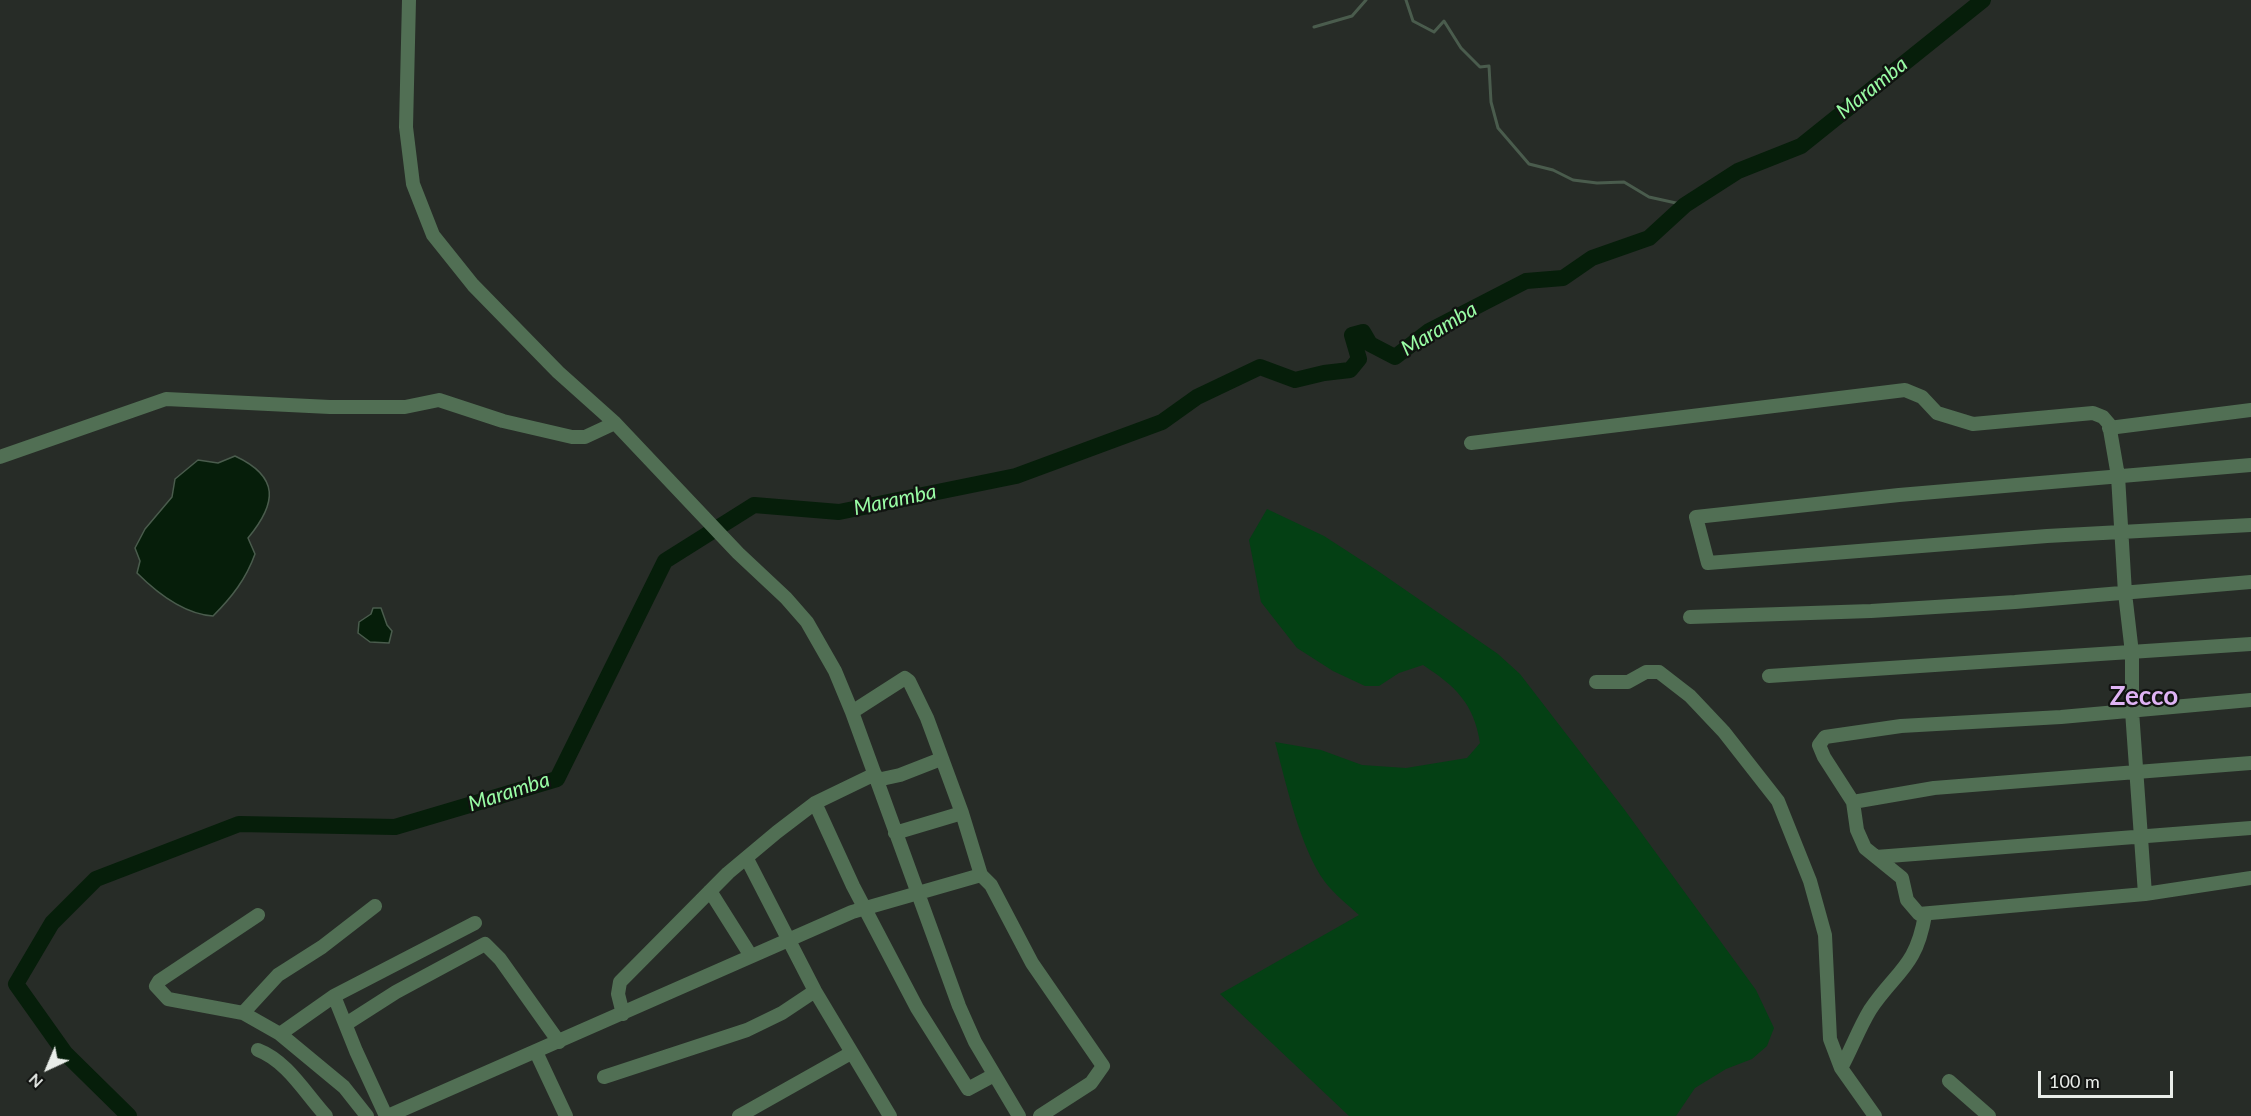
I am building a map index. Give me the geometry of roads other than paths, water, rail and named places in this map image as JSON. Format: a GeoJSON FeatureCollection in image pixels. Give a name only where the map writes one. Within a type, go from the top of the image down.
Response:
{"type":"FeatureCollection","features":[{"type":"Feature","properties":{"kind":"street"},"geometry":{"type":"LineString","coordinates":[[409,0],[410,45],[406,127],[413,184],[433,235],[473,285],[558,372],[615,423],[807,622],[836,671],[959,1006],[994,1075],[1019,1116]]}},
{"type":"Feature","properties":{"kind":"street"},"geometry":{"type":"LineString","coordinates":[[1471,443],[1905,390],[1922,397],[1936,413],[1964,423],[2093,413],[2106,419],[2118,476],[2125,593],[2132,653],[2132,711],[2145,894]]}},
{"type":"Feature","properties":{"kind":"street"},"geometry":{"type":"LineString","coordinates":[[0,457],[166,399],[330,407],[405,407],[439,400],[503,421],[572,437],[585,437],[615,423]]}},
{"type":"Feature","properties":{"kind":"street"},"geometry":{"type":"LineString","coordinates":[[2109,428],[2251,410]]}},
{"type":"Feature","properties":{"kind":"street"},"geometry":{"type":"LineString","coordinates":[[2251,465],[1696,517],[1708,563],[2121,532],[2251,525]]}},
{"type":"Feature","properties":{"kind":"street"},"geometry":{"type":"LineString","coordinates":[[1690,617],[1871,611],[2251,582]]}},
{"type":"Feature","properties":{"kind":"street"},"geometry":{"type":"LineString","coordinates":[[1769,676],[2251,644]]}},
{"type":"Feature","properties":{"kind":"street"},"geometry":{"type":"LineString","coordinates":[[1596,682],[1635,681],[1646,672],[1659,672],[1690,696],[1724,732],[1778,801],[1810,881],[1825,935],[1830,1039],[1841,1068],[1875,1116]]}},
{"type":"Feature","properties":{"kind":"street"},"geometry":{"type":"LineString","coordinates":[[852,712],[905,678],[918,697],[962,813],[981,875],[991,885],[1037,972],[1103,1066],[1091,1083],[1040,1116]]}},
{"type":"Feature","properties":{"kind":"street"},"geometry":{"type":"LineString","coordinates":[[2251,700],[2132,711],[1901,726],[1825,736],[1821,739],[1821,750],[1852,802],[1865,848],[1902,878],[1907,900],[1914,911],[1925,915],[1990,906],[2145,894],[2251,878]]}},
{"type":"Feature","properties":{"kind":"street"},"geometry":{"type":"LineString","coordinates":[[623,1014],[618,993],[620,982],[710,891],[815,803],[876,777],[900,775],[941,759]]}},
{"type":"Feature","properties":{"kind":"street"},"geometry":{"type":"LineString","coordinates":[[1852,802],[1934,788],[2251,763]]}},
{"type":"Feature","properties":{"kind":"street"},"geometry":{"type":"LineString","coordinates":[[815,803],[853,886],[917,1008],[968,1089],[994,1075]]}},
{"type":"Feature","properties":{"kind":"street"},"geometry":{"type":"LineString","coordinates":[[895,833],[962,813]]}},
{"type":"Feature","properties":{"kind":"street"},"geometry":{"type":"LineString","coordinates":[[1876,857],[2251,828]]}},
{"type":"Feature","properties":{"kind":"street"},"geometry":{"type":"LineString","coordinates":[[747,859],[814,991],[890,1116]]}},
{"type":"Feature","properties":{"kind":"street"},"geometry":{"type":"LineString","coordinates":[[334,996],[387,1116],[866,908],[981,875]]}},
{"type":"Feature","properties":{"kind":"street"},"geometry":{"type":"LineString","coordinates":[[710,891],[751,957]]}},
{"type":"Feature","properties":{"kind":"street"},"geometry":{"type":"LineString","coordinates":[[243,1013],[278,975],[322,947],[375,906]]}},
{"type":"Feature","properties":{"kind":"street"},"geometry":{"type":"LineString","coordinates":[[258,915],[177,967],[156,986],[168,999],[243,1013],[280,1034],[344,1087],[367,1116]]}},
{"type":"Feature","properties":{"kind":"street"},"geometry":{"type":"LineString","coordinates":[[1841,1068],[1870,1010],[1906,968],[1915,951],[1925,915]]}},
{"type":"Feature","properties":{"kind":"street"},"geometry":{"type":"LineString","coordinates":[[280,1034],[334,996],[475,923]]}},
{"type":"Feature","properties":{"kind":"street"},"geometry":{"type":"LineString","coordinates":[[346,1024],[396,993],[485,944],[500,959],[559,1042]]}},
{"type":"Feature","properties":{"kind":"street"},"geometry":{"type":"LineString","coordinates":[[604,1077],[747,1030],[782,1013],[814,991]]}},
{"type":"Feature","properties":{"kind":"street"},"geometry":{"type":"LineString","coordinates":[[258,1050],[283,1065],[326,1116]]}},
{"type":"Feature","properties":{"kind":"street"},"geometry":{"type":"LineString","coordinates":[[536,1052],[566,1116]]}},
{"type":"Feature","properties":{"kind":"street"},"geometry":{"type":"LineString","coordinates":[[739,1116],[851,1053]]}},
{"type":"Feature","properties":{"kind":"street"},"geometry":{"type":"LineString","coordinates":[[1949,1081],[1989,1116]]}},
{"type":"Feature","properties":{"kind":"waterway"},"geometry":{"type":"LineString","coordinates":[[1314,27],[1352,16],[1366,0]]}},
{"type":"Feature","properties":{"kind":"waterway"},"geometry":{"type":"LineString","coordinates":[[1406,0],[1413,21],[1434,32],[1444,21],[1461,48],[1480,67],[1489,66],[1491,102],[1498,128],[1529,164],[1553,170],[1573,180],[1597,183],[1624,182],[1649,197],[1685,205]]}},
{"type":"Feature","properties":{"kind":"waterway","name":"Maramba"},"geometry":{"type":"LineString","coordinates":[[129,1116],[65,1053],[16,984],[52,923],[96,879],[239,824],[395,827],[557,779],[665,561],[754,505],[839,512],[1016,476],[1162,422],[1197,397],[1260,367],[1295,380],[1350,370],[1359,359],[1352,335],[1363,332],[1370,344],[1395,357],[1429,331],[1526,281],[1563,278],[1592,258],[1649,238],[1685,205],[1738,171],[1801,146],[1983,0]]}},
{"type":"Feature","properties":{"kind":"district","name":"Zecco"},"geometry":{"type":"Point","coordinates":[2144,697]}}]}
